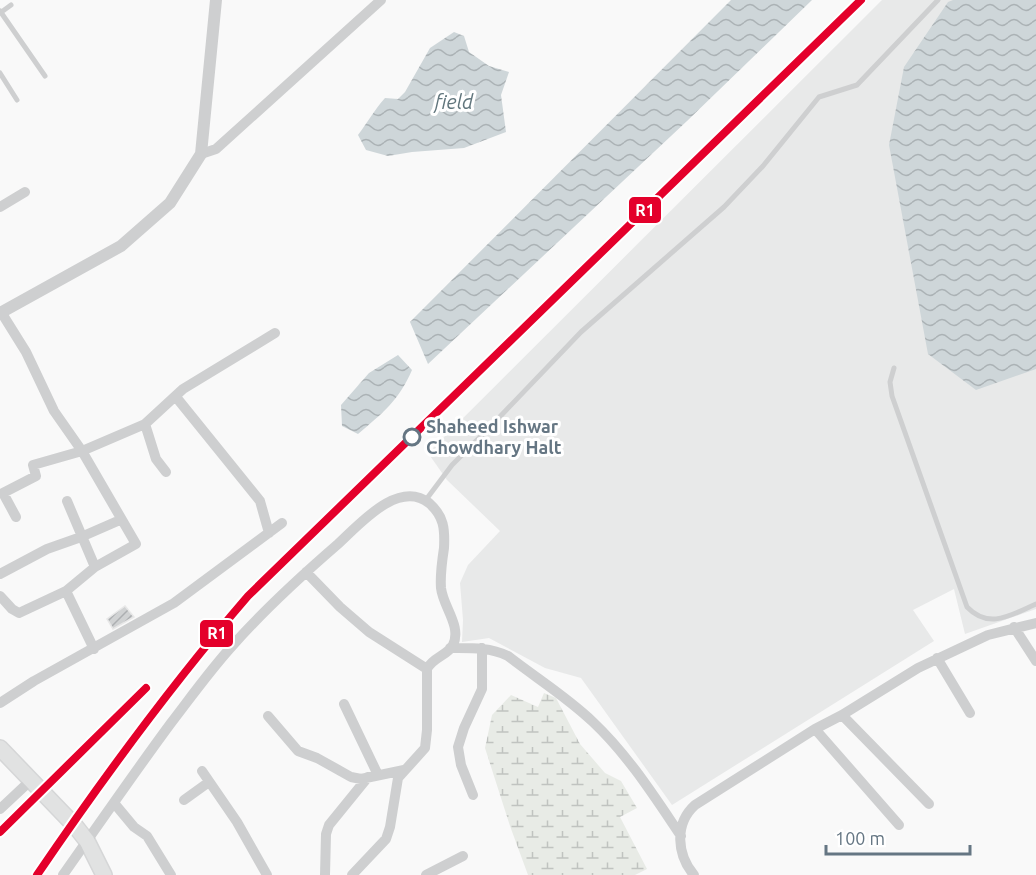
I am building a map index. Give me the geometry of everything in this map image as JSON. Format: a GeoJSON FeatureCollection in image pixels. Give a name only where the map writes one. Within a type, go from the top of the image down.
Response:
{"type":"FeatureCollection","features":[{"type":"Feature","properties":{"kind":"main road"},"geometry":{"type":"LineString","coordinates":[[0,748],[68,818],[87,841],[104,875]]}},
{"type":"Feature","properties":{"kind":"street"},"geometry":{"type":"LineString","coordinates":[[0,596],[19,613],[66,591],[95,567],[136,544],[82,451],[54,411],[26,352],[1,313],[121,246],[170,204],[201,154],[216,0]]}},
{"type":"Feature","properties":{"kind":"street"},"geometry":{"type":"LineString","coordinates":[[201,154],[216,149],[381,0]]}},
{"type":"Feature","properties":{"kind":"street"},"geometry":{"type":"LineString","coordinates":[[0,207],[26,192]]}},
{"type":"Feature","properties":{"kind":"street"},"geometry":{"type":"LineString","coordinates":[[16,517],[3,493],[36,476],[33,465],[82,451],[145,424],[183,389],[275,333]]}},
{"type":"Feature","properties":{"kind":"street"},"geometry":{"type":"LineString","coordinates":[[176,397],[260,501],[269,533]]}},
{"type":"Feature","properties":{"kind":"street"},"geometry":{"type":"LineString","coordinates":[[145,424],[156,459],[166,471]]}},
{"type":"Feature","properties":{"kind":"street"},"geometry":{"type":"LineString","coordinates":[[63,875],[191,698],[231,647],[306,572],[384,504],[408,496],[416,497],[433,507],[444,523],[441,586],[455,630],[454,642],[450,648],[433,660],[427,669],[425,748],[397,781],[388,834],[383,844],[357,873]]}},
{"type":"Feature","properties":{"kind":"street"},"geometry":{"type":"LineString","coordinates":[[67,501],[95,567]]}},
{"type":"Feature","properties":{"kind":"street"},"geometry":{"type":"LineString","coordinates":[[0,574],[47,549],[120,520]]}},
{"type":"Feature","properties":{"kind":"street"},"geometry":{"type":"LineString","coordinates":[[0,703],[34,681],[174,603],[282,523]]}},
{"type":"Feature","properties":{"kind":"street"},"geometry":{"type":"LineString","coordinates":[[306,572],[362,626],[427,669]]}},
{"type":"Feature","properties":{"kind":"street"},"geometry":{"type":"LineString","coordinates":[[66,591],[94,649]]}},
{"type":"Feature","properties":{"kind":"street"},"geometry":{"type":"LineString","coordinates":[[694,875],[682,858],[681,836],[687,812],[695,805],[815,729],[937,658],[988,634],[1036,622]]}},
{"type":"Feature","properties":{"kind":"street"},"geometry":{"type":"LineString","coordinates":[[1014,627],[1036,660]]}},
{"type":"Feature","properties":{"kind":"street"},"geometry":{"type":"LineString","coordinates":[[450,648],[491,649],[508,656],[593,722],[632,765],[681,836]]}},
{"type":"Feature","properties":{"kind":"street"},"geometry":{"type":"LineString","coordinates":[[473,795],[461,765],[458,747],[464,728],[481,693],[482,648]]}},
{"type":"Feature","properties":{"kind":"street"},"geometry":{"type":"LineString","coordinates":[[937,658],[970,713]]}},
{"type":"Feature","properties":{"kind":"street"},"geometry":{"type":"LineString","coordinates":[[344,704],[373,776]]}},
{"type":"Feature","properties":{"kind":"street"},"geometry":{"type":"LineString","coordinates":[[842,715],[929,804]]}},
{"type":"Feature","properties":{"kind":"street"},"geometry":{"type":"LineString","coordinates":[[268,716],[298,751],[317,758],[351,777],[373,776],[404,770]]}},
{"type":"Feature","properties":{"kind":"street"},"geometry":{"type":"LineString","coordinates":[[815,729],[899,825]]}},
{"type":"Feature","properties":{"kind":"street"},"geometry":{"type":"LineString","coordinates":[[202,771],[237,822],[267,875]]}},
{"type":"Feature","properties":{"kind":"street"},"geometry":{"type":"LineString","coordinates":[[325,875],[326,834],[329,825],[373,776]]}},
{"type":"Feature","properties":{"kind":"street"},"geometry":{"type":"LineString","coordinates":[[0,809],[30,781]]}},
{"type":"Feature","properties":{"kind":"street"},"geometry":{"type":"LineString","coordinates":[[184,800],[209,782]]}},
{"type":"Feature","properties":{"kind":"street"},"geometry":{"type":"LineString","coordinates":[[114,803],[134,827],[147,836],[171,875]]}},
{"type":"Feature","properties":{"kind":"street"},"geometry":{"type":"LineString","coordinates":[[426,875],[462,856]]}},
{"type":"Feature","properties":{"kind":"lane"},"geometry":{"type":"LineString","coordinates":[[425,501],[452,465],[581,332],[744,188],[814,102],[828,93],[857,85],[938,0]]}},
{"type":"Feature","properties":{"kind":"lane"},"geometry":{"type":"LineString","coordinates":[[11,5],[0,12],[45,76]]}},
{"type":"Feature","properties":{"kind":"lane"},"geometry":{"type":"LineString","coordinates":[[0,73],[17,100]]}},
{"type":"Feature","properties":{"kind":"lane"},"geometry":{"type":"LineString","coordinates":[[894,368],[890,382],[892,396],[967,607],[977,615],[989,620],[1011,615],[1036,604]]}},
{"type":"Feature","properties":{"kind":"shaded area"},"geometry":{"type":"Polygon","coordinates":[[[882,0],[1036,0],[1036,609],[965,634],[954,589],[913,610],[934,641],[672,805],[581,678],[545,668],[489,638],[462,642],[460,583],[468,565],[500,531],[447,480],[428,453],[882,0]]]}},
{"type":"Feature","properties":{"kind":"green space"},"geometry":{"type":"Polygon","coordinates":[[[544,693],[556,698],[580,744],[605,773],[621,781],[637,808],[620,817],[647,869],[635,875],[528,875],[485,748],[492,715],[511,695],[538,707],[544,693]]]}},
{"type":"Feature","properties":{"kind":"water"},"geometry":{"type":"Polygon","coordinates":[[[731,0],[812,0],[687,121],[428,364],[410,322],[731,0]]]}},
{"type":"Feature","properties":{"kind":"water"},"geometry":{"type":"Polygon","coordinates":[[[953,0],[1036,0],[1036,369],[976,390],[928,354],[889,145],[904,67],[948,2],[953,0]]]}},
{"type":"Feature","properties":{"kind":"water","name":"field"},"geometry":{"type":"Polygon","coordinates":[[[454,32],[464,36],[469,52],[489,66],[509,72],[501,95],[506,132],[464,148],[388,156],[366,150],[358,135],[378,107],[385,98],[398,99],[405,92],[430,48],[454,32]]]}},
{"type":"Feature","properties":{"kind":"water"},"geometry":{"type":"Polygon","coordinates":[[[398,355],[412,370],[396,398],[358,434],[342,426],[341,405],[369,373],[398,355]]]}},
{"type":"Feature","properties":{"kind":"building"},"geometry":{"type":"Polygon","coordinates":[[[125,606],[134,617],[113,629],[107,619],[125,606]]]}},
{"type":"Feature","properties":{"kind":"transit line","name":"R1"},"geometry":{"type":"LineString","coordinates":[[37,875],[139,732],[248,596],[861,0]]}},
{"type":"Feature","properties":{"kind":"transit line","name":"R1"},"geometry":{"type":"LineString","coordinates":[[0,832],[146,688]]}},
{"type":"Feature","properties":{"kind":"place","name":"Shaheed Ishwar Chowdhary Halt"},"geometry":{"type":"Point","coordinates":[412,437]}}]}
